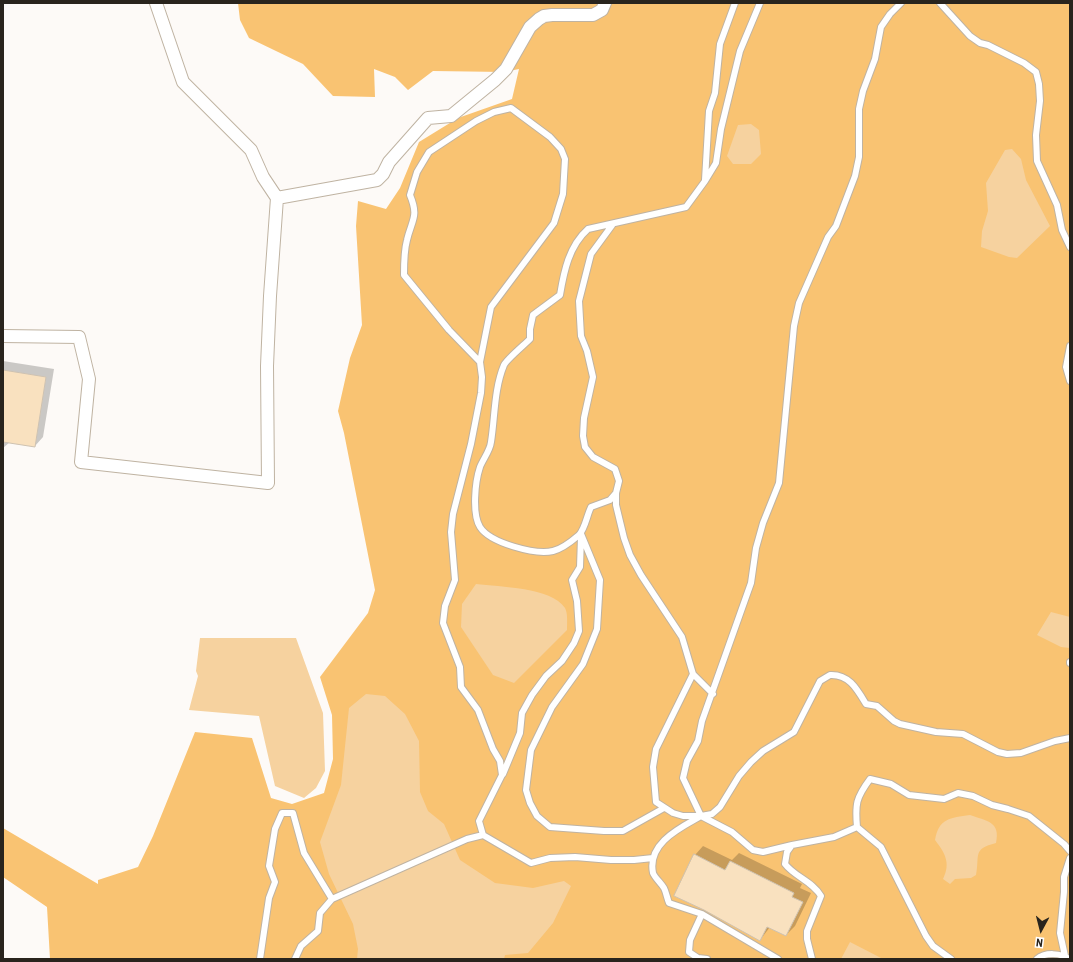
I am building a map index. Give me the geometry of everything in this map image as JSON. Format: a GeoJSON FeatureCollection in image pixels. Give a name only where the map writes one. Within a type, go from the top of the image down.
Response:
{"type":"FeatureCollection","features":[{"type":"Feature","properties":{"kind":"street"},"geometry":{"type":"LineString","coordinates":[[3,336],[79,337],[89,379],[80,462],[268,483],[267,366],[270,289],[277,198],[263,177],[251,150],[183,82],[156,3]]}},
{"type":"Feature","properties":{"kind":"street"},"geometry":{"type":"LineString","coordinates":[[277,198],[377,180],[389,162],[428,118],[451,116],[499,77],[534,23],[544,16],[593,15],[602,10],[605,3]]}},
{"type":"Feature","properties":{"kind":"lane"},"geometry":{"type":"LineString","coordinates":[[705,181],[709,111],[715,92],[720,44],[735,3]]}},
{"type":"Feature","properties":{"kind":"lane"},"geometry":{"type":"LineString","coordinates":[[581,534],[553,551],[542,551],[514,547],[488,536],[480,527],[476,515],[475,485],[491,444],[497,392],[505,362],[530,339],[530,329],[533,315],[560,295],[567,263],[578,238],[588,229],[686,207],[705,181],[716,163],[721,129],[740,50],[760,3]]}},
{"type":"Feature","properties":{"kind":"lane"},"geometry":{"type":"LineString","coordinates":[[857,828],[834,837],[763,852],[753,850],[732,832],[701,816],[683,778],[687,761],[698,741],[702,722],[751,583],[756,548],[763,523],[779,483],[794,326],[799,303],[828,237],[836,226],[855,176],[859,157],[859,109],[863,91],[875,59],[881,27],[890,14],[901,3]]}},
{"type":"Feature","properties":{"kind":"lane"},"geometry":{"type":"LineString","coordinates":[[940,3],[970,36],[980,43],[988,45],[1024,63],[1036,72],[1039,84],[1040,101],[1036,136],[1037,161],[1057,205],[1062,230],[1070,247]]}},
{"type":"Feature","properties":{"kind":"lane"},"geometry":{"type":"LineString","coordinates":[[480,362],[454,335],[404,276],[406,241],[416,208],[410,195],[417,172],[429,152],[476,121],[494,112],[511,108],[550,137],[561,149],[565,158],[563,194],[554,223],[491,307],[480,362],[481,393],[471,444],[457,498],[451,532],[455,580],[445,606],[443,623],[460,667],[461,687],[478,710],[493,750],[500,762],[502,775]]}},
{"type":"Feature","properties":{"kind":"lane"},"geometry":{"type":"LineString","coordinates":[[613,224],[591,254],[579,301],[581,336],[587,351],[593,377],[585,410],[583,436],[585,447],[593,457],[615,469],[618,481],[616,505],[630,555],[641,575],[682,637],[693,674],[713,694]]}},
{"type":"Feature","properties":{"kind":"lane"},"geometry":{"type":"LineString","coordinates":[[1062,230],[1070,228]]}},
{"type":"Feature","properties":{"kind":"lane"},"geometry":{"type":"LineString","coordinates":[[1070,346],[1066,367],[1070,381]]}},
{"type":"Feature","properties":{"kind":"lane"},"geometry":{"type":"LineString","coordinates":[[483,835],[479,820],[502,775],[520,733],[522,713],[532,695],[546,676],[562,661],[574,643],[579,631],[577,601],[572,580],[580,567],[581,534],[590,507],[610,500],[616,493]]}},
{"type":"Feature","properties":{"kind":"lane"},"geometry":{"type":"LineString","coordinates":[[581,534],[600,580],[598,629],[583,664],[552,707],[531,750],[526,790],[530,803],[537,816],[550,827],[623,831],[664,808]]}},
{"type":"Feature","properties":{"kind":"lane"},"geometry":{"type":"LineString","coordinates":[[693,674],[656,749],[654,766],[656,802],[673,813],[701,816],[712,814],[720,807],[739,776],[763,751],[794,732],[820,681],[830,675],[845,676],[866,704],[877,706],[894,721],[936,732],[963,734],[998,752],[1007,754],[1021,753],[1054,741],[1070,738]]}},
{"type":"Feature","properties":{"kind":"lane"},"geometry":{"type":"LineString","coordinates":[[951,959],[933,946],[926,936],[881,847],[857,828],[855,806],[860,793],[870,779],[891,784],[910,795],[944,799],[958,793],[973,796],[992,805],[1029,816],[1052,833],[1070,851]]}},
{"type":"Feature","properties":{"kind":"lane"},"geometry":{"type":"LineString","coordinates":[[260,959],[269,898],[275,882],[269,866],[275,829],[282,813],[293,813],[304,853],[332,899]]}},
{"type":"Feature","properties":{"kind":"lane"},"geometry":{"type":"LineString","coordinates":[[701,816],[674,830],[661,844],[652,858],[654,874],[663,887],[669,903],[701,914],[778,959]]}},
{"type":"Feature","properties":{"kind":"lane"},"geometry":{"type":"LineString","coordinates":[[295,959],[301,946],[318,931],[320,913],[332,899],[467,839],[483,835],[531,863],[550,858],[574,857],[610,860],[652,858]]}},
{"type":"Feature","properties":{"kind":"lane"},"geometry":{"type":"LineString","coordinates":[[792,845],[787,852],[785,864],[790,870],[816,888],[821,896],[807,931],[807,939],[812,959]]}},
{"type":"Feature","properties":{"kind":"lane"},"geometry":{"type":"LineString","coordinates":[[1037,959],[1048,954],[1067,957],[1060,933],[1064,877],[1070,858]]}},
{"type":"Feature","properties":{"kind":"lane"},"geometry":{"type":"LineString","coordinates":[[701,914],[690,940],[690,952],[698,958],[707,959]]}},
{"type":"Feature","properties":{"kind":"shaded area"},"geometry":{"type":"Polygon","coordinates":[[[238,3],[1070,3],[1070,959],[50,959],[47,907],[3,877],[3,828],[98,884],[98,880],[138,867],[153,836],[195,732],[252,738],[271,798],[292,804],[324,793],[333,759],[332,715],[320,677],[368,613],[375,590],[344,433],[338,411],[350,358],[362,325],[356,226],[358,201],[386,209],[400,188],[419,142],[458,118],[512,99],[519,69],[504,72],[433,71],[408,90],[395,77],[374,69],[375,97],[333,96],[303,64],[249,38],[240,20],[238,3]]]}},
{"type":"Feature","properties":{"kind":"shaded area"},"geometry":{"type":"Polygon","coordinates":[[[751,124],[759,130],[761,154],[751,164],[733,164],[727,156],[738,125],[751,124]]]}},
{"type":"Feature","properties":{"kind":"shaded area"},"geometry":{"type":"Polygon","coordinates":[[[1012,149],[1021,159],[1026,180],[1050,226],[1017,258],[1009,257],[981,247],[982,231],[988,211],[986,183],[1005,150],[1012,149]]]}},
{"type":"Feature","properties":{"kind":"shaded area"},"geometry":{"type":"Polygon","coordinates":[[[476,584],[511,587],[537,592],[558,601],[566,610],[567,630],[514,683],[493,675],[461,627],[462,604],[476,584]]]}},
{"type":"Feature","properties":{"kind":"shaded area"},"geometry":{"type":"Polygon","coordinates":[[[1051,612],[1070,617],[1070,648],[1061,647],[1037,635],[1051,612]]]}},
{"type":"Feature","properties":{"kind":"shaded area"},"geometry":{"type":"Polygon","coordinates":[[[200,638],[296,638],[323,713],[325,771],[316,788],[304,798],[275,786],[259,716],[189,710],[198,676],[196,671],[200,638]]]}},
{"type":"Feature","properties":{"kind":"shaded area"},"geometry":{"type":"Polygon","coordinates":[[[366,694],[385,696],[405,714],[419,741],[420,792],[428,811],[444,824],[460,860],[495,883],[533,888],[564,881],[571,886],[553,923],[528,953],[505,955],[504,959],[357,959],[358,949],[353,924],[329,874],[320,842],[341,785],[349,708],[366,694]]]}},
{"type":"Feature","properties":{"kind":"shaded area"},"geometry":{"type":"Polygon","coordinates":[[[970,815],[987,821],[994,826],[997,836],[996,843],[988,845],[980,850],[978,854],[976,875],[971,878],[955,879],[950,884],[943,879],[947,868],[947,863],[942,849],[935,840],[937,833],[939,827],[946,820],[970,815]]]}},
{"type":"Feature","properties":{"kind":"shaded area"},"geometry":{"type":"Polygon","coordinates":[[[850,942],[883,959],[841,959],[850,942]]]}},
{"type":"Feature","properties":{"kind":"building"},"geometry":{"type":"Polygon","coordinates":[[[3,370],[46,377],[35,447],[3,442],[3,370]]]}},
{"type":"Feature","properties":{"kind":"building"},"geometry":{"type":"Polygon","coordinates":[[[694,854],[725,870],[730,861],[794,893],[792,897],[803,902],[786,936],[767,927],[760,941],[704,910],[674,896],[694,854]]]}}]}
